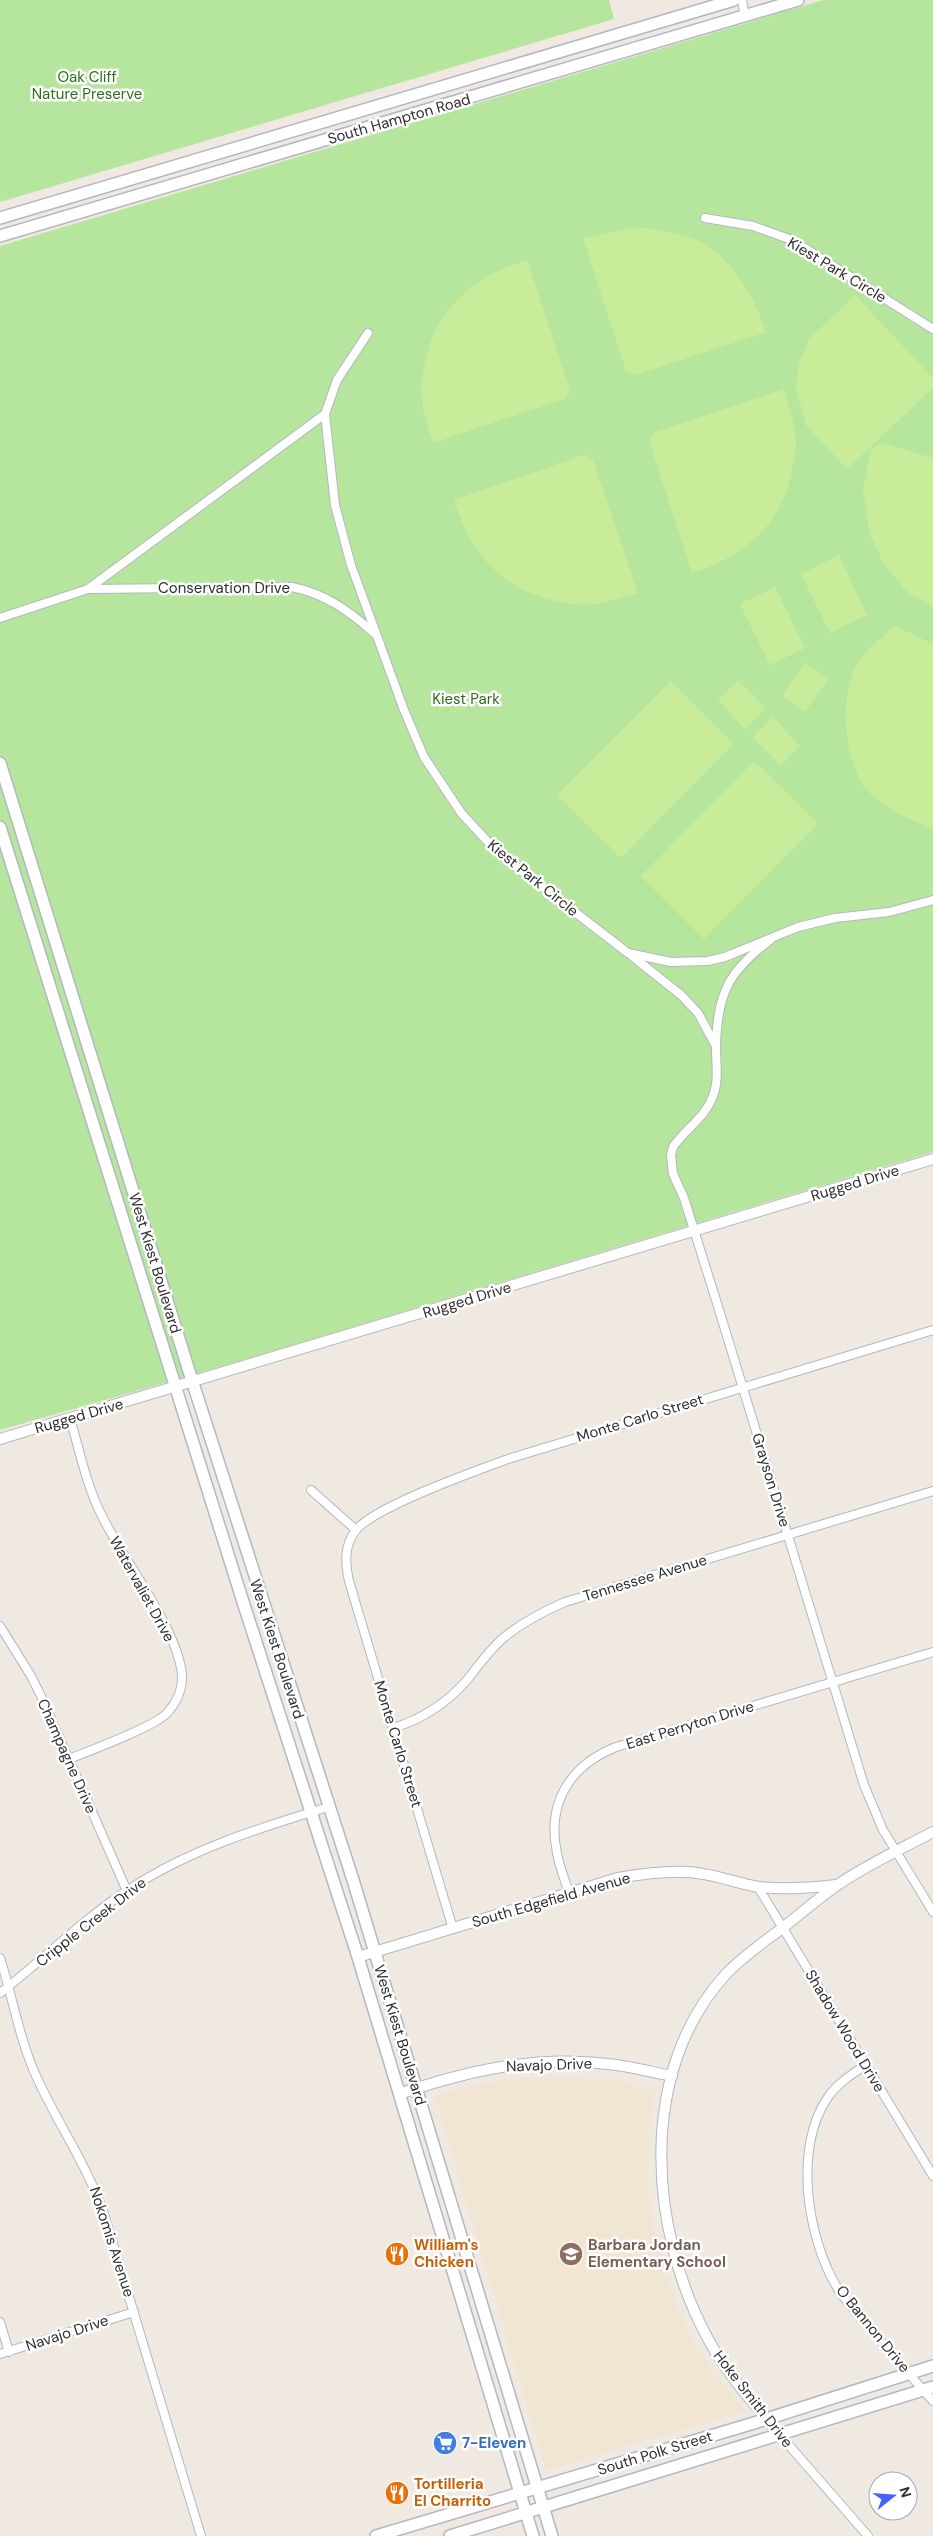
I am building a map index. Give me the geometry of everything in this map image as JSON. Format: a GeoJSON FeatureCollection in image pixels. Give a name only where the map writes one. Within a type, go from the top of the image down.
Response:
{"type":"FeatureCollection","features":[{"type":"Feature","properties":{"kind":"main road","name":"South Hampton Road"},"geometry":{"type":"LineString","coordinates":[[0,218],[734,0]]}},
{"type":"Feature","properties":{"kind":"main road","name":"South Hampton Road"},"geometry":{"type":"LineString","coordinates":[[0,236],[798,0]]}},
{"type":"Feature","properties":{"kind":"main road"},"geometry":{"type":"LineString","coordinates":[[447,84],[453,103]]}},
{"type":"Feature","properties":{"kind":"main road","name":"West Kiest Boulevard"},"geometry":{"type":"LineString","coordinates":[[0,763],[192,1382],[375,1953],[552,2536]]}},
{"type":"Feature","properties":{"kind":"main road","name":"West Kiest Boulevard"},"geometry":{"type":"LineString","coordinates":[[0,827],[243,1602],[358,1958],[533,2536]]}},
{"type":"Feature","properties":{"kind":"main road"},"geometry":{"type":"LineString","coordinates":[[243,1602],[260,1596]]}},
{"type":"Feature","properties":{"kind":"main road"},"geometry":{"type":"LineString","coordinates":[[430,2196],[447,2190]]}},
{"type":"Feature","properties":{"kind":"main road"},"geometry":{"type":"LineString","coordinates":[[461,2300],[479,2294]]}},
{"type":"Feature","properties":{"kind":"main road","name":"South Polk Street"},"geometry":{"type":"LineString","coordinates":[[376,2536],[767,2420],[933,2366]]}},
{"type":"Feature","properties":{"kind":"main road","name":"South Polk Street"},"geometry":{"type":"LineString","coordinates":[[450,2536],[928,2389]]}},
{"type":"Feature","properties":{"kind":"street"},"geometry":{"type":"LineString","coordinates":[[742,0],[745,17]]}},
{"type":"Feature","properties":{"kind":"street","name":"Kiest Park Circle"},"geometry":{"type":"LineString","coordinates":[[705,218],[753,226],[792,240],[933,329]]}},
{"type":"Feature","properties":{"kind":"street","name":"Kiest Park Circle"},"geometry":{"type":"LineString","coordinates":[[368,333],[337,380],[325,414],[335,505],[351,565],[424,757],[462,814],[514,866],[628,953],[671,962],[708,961],[725,957],[770,940],[798,926],[835,918],[889,912],[933,900]]}},
{"type":"Feature","properties":{"kind":"street","name":"Conservation Drive"},"geometry":{"type":"LineString","coordinates":[[88,589],[325,414]]}},
{"type":"Feature","properties":{"kind":"street","name":"Conservation Drive"},"geometry":{"type":"LineString","coordinates":[[0,618],[88,589],[292,587],[332,600],[347,609],[376,634]]}},
{"type":"Feature","properties":{"kind":"street","name":"Grayson Drive"},"geometry":{"type":"LineString","coordinates":[[770,940],[751,955],[727,984],[722,1001],[716,1046],[717,1075],[713,1096],[706,1111],[677,1141],[671,1155],[673,1174],[684,1198],[695,1232],[831,1682],[871,1806],[933,1912]]}},
{"type":"Feature","properties":{"kind":"street","name":"Grayson Drive"},"geometry":{"type":"LineString","coordinates":[[628,953],[681,994],[698,1013],[716,1046]]}},
{"type":"Feature","properties":{"kind":"street","name":"Rugged Drive"},"geometry":{"type":"LineString","coordinates":[[0,1439],[933,1160]]}},
{"type":"Feature","properties":{"kind":"street","name":"Monte Carlo Street"},"geometry":{"type":"LineString","coordinates":[[453,1929],[346,1569],[346,1557],[350,1541],[356,1530],[380,1513],[448,1482],[508,1459],[933,1330]]}},
{"type":"Feature","properties":{"kind":"street","name":"Watervaliet Drive"},"geometry":{"type":"LineString","coordinates":[[69,1760],[154,1723],[168,1714],[181,1690],[182,1676],[179,1660],[157,1611],[99,1510],[70,1418]]}},
{"type":"Feature","properties":{"kind":"street"},"geometry":{"type":"LineString","coordinates":[[311,1490],[356,1530]]}},
{"type":"Feature","properties":{"kind":"street","name":"Tennessee Avenue"},"geometry":{"type":"LineString","coordinates":[[393,1728],[416,1720],[446,1700],[501,1640],[519,1625],[565,1602],[933,1491]]}},
{"type":"Feature","properties":{"kind":"street","name":"Champagne Drive"},"geometry":{"type":"LineString","coordinates":[[0,1626],[31,1676],[127,1891]]}},
{"type":"Feature","properties":{"kind":"street","name":"East Perryton Drive"},"geometry":{"type":"LineString","coordinates":[[569,1893],[556,1852],[554,1827],[558,1802],[568,1782],[583,1764],[616,1747],[933,1652]]}},
{"type":"Feature","properties":{"kind":"street","name":"Cripple Creek Drive"},"geometry":{"type":"LineString","coordinates":[[0,1993],[127,1891],[172,1863],[270,1824],[328,1807]]}},
{"type":"Feature","properties":{"kind":"street","name":"South Edgefield Avenue"},"geometry":{"type":"LineString","coordinates":[[784,1927],[837,1885],[933,1832]]}},
{"type":"Feature","properties":{"kind":"street","name":"South Edgefield Avenue"},"geometry":{"type":"LineString","coordinates":[[358,1958],[618,1878],[665,1873],[711,1875],[758,1887],[790,1889],[837,1885]]}},
{"type":"Feature","properties":{"kind":"street","name":"Shadow Wood Drive"},"geometry":{"type":"LineString","coordinates":[[758,1887],[784,1927],[933,2176]]}},
{"type":"Feature","properties":{"kind":"street","name":"Hoke Smith Drive"},"geometry":{"type":"LineString","coordinates":[[784,1927],[750,1950],[713,1991],[684,2038],[672,2076],[662,2134],[661,2177],[672,2248],[680,2276],[708,2339],[730,2374],[767,2420],[868,2536]]}},
{"type":"Feature","properties":{"kind":"street","name":"Nokomis Avenue"},"geometry":{"type":"LineString","coordinates":[[0,1958],[26,2052],[37,2079],[96,2190],[201,2536]]}},
{"type":"Feature","properties":{"kind":"street","name":"Navajo Drive"},"geometry":{"type":"LineString","coordinates":[[399,2094],[512,2064],[569,2062],[609,2064],[672,2076]]}},
{"type":"Feature","properties":{"kind":"street","name":"O Bannon Drive"},"geometry":{"type":"LineString","coordinates":[[866,2065],[836,2086],[820,2111],[814,2127],[809,2170],[812,2222],[823,2260],[838,2289],[908,2374],[928,2389],[933,2401]]}},
{"type":"Feature","properties":{"kind":"street","name":"Navajo Drive"},"geometry":{"type":"LineString","coordinates":[[0,2354],[134,2312]]}},
{"type":"Feature","properties":{"kind":"street"},"geometry":{"type":"LineString","coordinates":[[0,2322],[9,2352]]}},
{"type":"Feature","properties":{"kind":"shaded area","name":"Barbara Jordan Elementary School"},"geometry":{"type":"Polygon","coordinates":[[[571,2077],[616,2081],[655,2091],[649,2135],[648,2188],[654,2233],[678,2308],[700,2353],[745,2411],[546,2470],[435,2096],[481,2084],[522,2078],[571,2077]]]}},
{"type":"Feature","properties":{"kind":"green space","name":"Oak Cliff Nature Preserve"},"geometry":{"type":"Polygon","coordinates":[[[0,0],[609,0],[614,19],[0,202],[0,0]]]}},
{"type":"Feature","properties":{"kind":"green space","name":"Kiest Park"},"geometry":{"type":"Polygon","coordinates":[[[823,0],[933,0],[933,1152],[196,1374],[0,1430],[0,246],[823,0]]]}},
{"type":"Feature","properties":{"kind":"green space"},"geometry":{"type":"Polygon","coordinates":[[[636,227],[688,236],[714,251],[742,282],[756,306],[766,332],[636,375],[626,371],[583,238],[636,227]]]}},
{"type":"Feature","properties":{"kind":"green space"},"geometry":{"type":"Polygon","coordinates":[[[527,260],[570,390],[565,399],[433,443],[421,391],[424,368],[436,329],[446,313],[473,286],[507,267],[527,260]]]}},
{"type":"Feature","properties":{"kind":"green space"},"geometry":{"type":"Polygon","coordinates":[[[855,295],[933,378],[933,388],[847,469],[806,425],[796,388],[799,363],[809,339],[855,295]]]}},
{"type":"Feature","properties":{"kind":"green space"},"geometry":{"type":"Polygon","coordinates":[[[784,389],[793,421],[796,441],[789,485],[781,503],[772,519],[760,534],[746,546],[712,566],[692,573],[649,441],[655,432],[784,389]]]}},
{"type":"Feature","properties":{"kind":"green space"},"geometry":{"type":"Polygon","coordinates":[[[883,443],[933,458],[933,607],[907,592],[882,561],[869,531],[863,489],[871,449],[883,443]]]}},
{"type":"Feature","properties":{"kind":"green space"},"geometry":{"type":"Polygon","coordinates":[[[584,455],[593,460],[638,593],[585,605],[541,597],[523,590],[507,580],[480,554],[461,520],[454,500],[584,455]]]}},
{"type":"Feature","properties":{"kind":"green space"},"geometry":{"type":"Polygon","coordinates":[[[839,555],[867,615],[830,633],[801,574],[839,555]]]}},
{"type":"Feature","properties":{"kind":"green space"},"geometry":{"type":"Polygon","coordinates":[[[775,587],[805,648],[770,665],[740,604],[775,587]]]}},
{"type":"Feature","properties":{"kind":"green space"},"geometry":{"type":"Polygon","coordinates":[[[895,626],[933,644],[933,828],[898,813],[874,797],[860,780],[850,752],[847,736],[846,705],[851,678],[864,656],[895,626]]]}},
{"type":"Feature","properties":{"kind":"green space"},"geometry":{"type":"Polygon","coordinates":[[[805,663],[828,679],[805,712],[782,695],[805,663]]]}},
{"type":"Feature","properties":{"kind":"green space"},"geometry":{"type":"Polygon","coordinates":[[[738,680],[766,709],[745,729],[718,700],[738,680]]]}},
{"type":"Feature","properties":{"kind":"green space"},"geometry":{"type":"Polygon","coordinates":[[[671,681],[734,744],[621,858],[557,795],[671,681]]]}},
{"type":"Feature","properties":{"kind":"green space"},"geometry":{"type":"Polygon","coordinates":[[[773,717],[800,746],[780,765],[752,737],[773,717]]]}},
{"type":"Feature","properties":{"kind":"green space"},"geometry":{"type":"Polygon","coordinates":[[[754,761],[818,823],[704,939],[641,876],[754,761]]]}},
{"type":"Feature","properties":{"kind":"place","name":"William's Chicken"},"geometry":{"type":"Point","coordinates":[397,2254]}},
{"type":"Feature","properties":{"kind":"place","name":"Barbara Jordan Elementary School"},"geometry":{"type":"Point","coordinates":[571,2254]}},
{"type":"Feature","properties":{"kind":"place","name":"7-Eleven"},"geometry":{"type":"Point","coordinates":[445,2443]}},
{"type":"Feature","properties":{"kind":"place","name":"Tortilleria El Charrito"},"geometry":{"type":"Point","coordinates":[397,2493]}}]}
